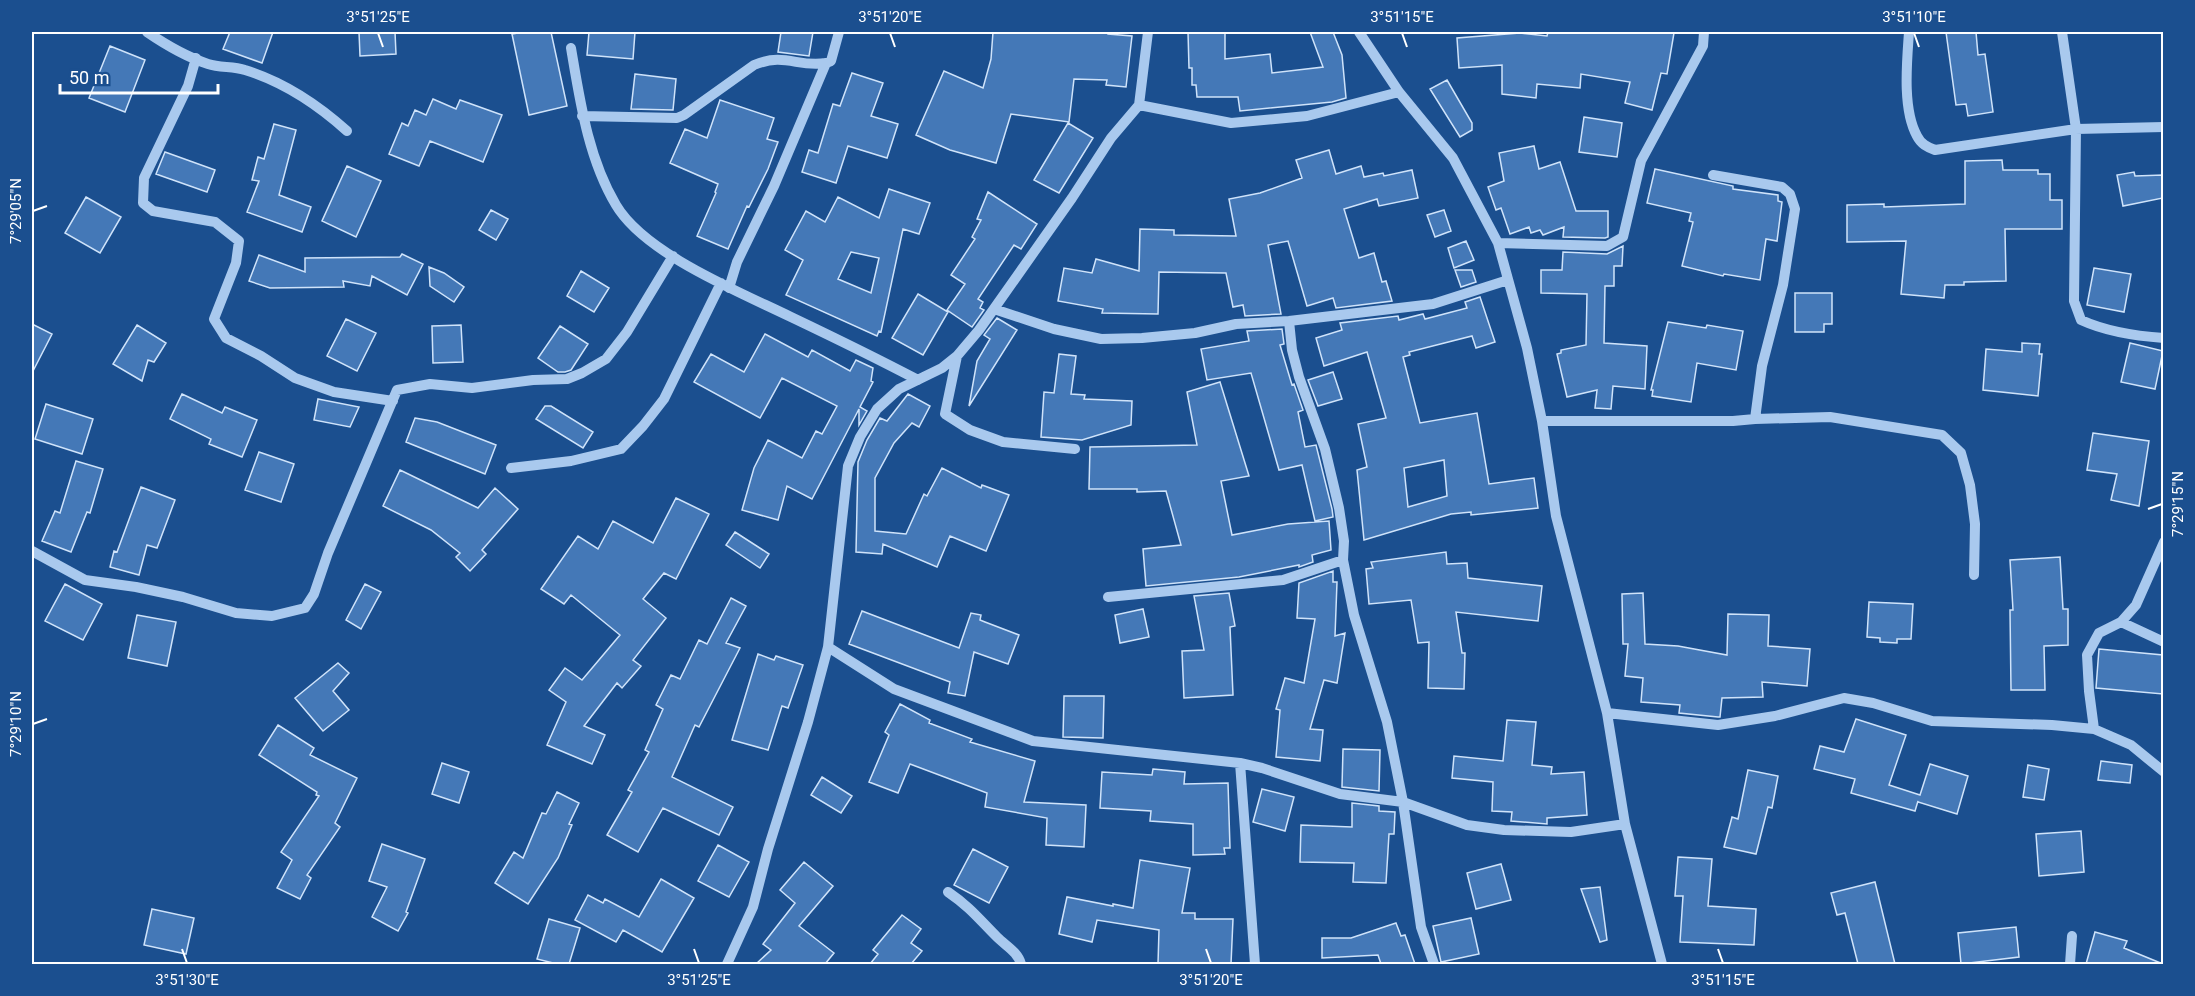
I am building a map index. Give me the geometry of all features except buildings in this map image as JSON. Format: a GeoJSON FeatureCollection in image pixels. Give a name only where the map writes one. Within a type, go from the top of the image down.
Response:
{"type":"FeatureCollection","features":[{"type":"Feature","properties":{"kind":"street"},"geometry":{"type":"LineString","coordinates":[[147,32],[164,43],[210,65],[243,69],[280,83],[324,110],[347,131]]}},
{"type":"Feature","properties":{"kind":"street"},"geometry":{"type":"LineString","coordinates":[[582,116],[677,118],[684,116],[754,65],[766,60],[776,58],[817,65],[831,61],[839,32]]}},
{"type":"Feature","properties":{"kind":"street"},"geometry":{"type":"LineString","coordinates":[[727,964],[753,907],[828,647],[848,466],[860,437],[877,409],[899,389],[942,368],[957,356],[994,309],[1111,138],[1139,105],[1148,32]]}},
{"type":"Feature","properties":{"kind":"street"},"geometry":{"type":"LineString","coordinates":[[1359,32],[1399,93],[1453,158],[1498,243],[1527,348],[1542,421],[1556,516],[1607,713],[1625,824],[1662,964]]}},
{"type":"Feature","properties":{"kind":"street"},"geometry":{"type":"LineString","coordinates":[[1498,243],[1607,246],[1623,237],[1641,161],[1703,46],[1704,32]]}},
{"type":"Feature","properties":{"kind":"street"},"geometry":{"type":"LineString","coordinates":[[1909,32],[1907,72],[1910,114],[1916,135],[1924,146],[1935,150],[1952,149],[2076,129],[2163,127]]}},
{"type":"Feature","properties":{"kind":"street"},"geometry":{"type":"LineString","coordinates":[[2062,32],[2076,129],[2074,301],[2080,320],[2098,328],[2143,337],[2163,338]]}},
{"type":"Feature","properties":{"kind":"street"},"geometry":{"type":"LineString","coordinates":[[571,48],[582,116],[602,176],[617,207],[643,236],[725,285],[918,380]]}},
{"type":"Feature","properties":{"kind":"street"},"geometry":{"type":"LineString","coordinates":[[196,58],[188,86],[144,178],[143,203],[153,211],[215,222],[239,241],[236,263],[214,319],[226,338],[261,356],[295,378],[334,392],[393,401]]}},
{"type":"Feature","properties":{"kind":"street"},"geometry":{"type":"LineString","coordinates":[[511,468],[570,461],[621,449],[664,399],[737,262],[774,186],[826,63]]}},
{"type":"Feature","properties":{"kind":"street"},"geometry":{"type":"LineString","coordinates":[[1139,105],[1231,123],[1307,116],[1399,93]]}},
{"type":"Feature","properties":{"kind":"street"},"geometry":{"type":"LineString","coordinates":[[1713,175],[1782,187],[1790,194],[1795,209],[1783,285],[1762,366],[1755,419]]}},
{"type":"Feature","properties":{"kind":"street"},"geometry":{"type":"LineString","coordinates":[[32,551],[85,580],[136,587],[183,597],[236,613],[272,616],[305,608],[314,594],[328,553],[397,390],[430,384],[472,388],[533,380],[567,379],[582,373],[606,359],[627,332],[673,256]]}},
{"type":"Feature","properties":{"kind":"street"},"geometry":{"type":"LineString","coordinates":[[994,309],[1054,328],[1101,339],[1184,334],[1236,324],[1289,321],[1433,304],[1508,280]]}},
{"type":"Feature","properties":{"kind":"street"},"geometry":{"type":"LineString","coordinates":[[1289,321],[1292,350],[1325,450],[1339,508],[1344,541],[1343,560],[1354,615],[1387,722],[1403,802],[1421,927],[1434,964]]}},
{"type":"Feature","properties":{"kind":"street"},"geometry":{"type":"LineString","coordinates":[[957,356],[945,414],[970,430],[1003,442],[1076,449]]}},
{"type":"Feature","properties":{"kind":"street"},"geometry":{"type":"LineString","coordinates":[[1542,421],[1733,421],[1830,417],[1942,435],[1961,453],[1971,485],[1975,524],[1974,575]]}},
{"type":"Feature","properties":{"kind":"street"},"geometry":{"type":"LineString","coordinates":[[2094,729],[2087,655],[2099,633],[2121,622],[2136,605],[2163,542]]}},
{"type":"Feature","properties":{"kind":"street"},"geometry":{"type":"LineString","coordinates":[[1108,597],[1283,580],[1343,560]]}},
{"type":"Feature","properties":{"kind":"street"},"geometry":{"type":"LineString","coordinates":[[2121,622],[2163,642]]}},
{"type":"Feature","properties":{"kind":"street"},"geometry":{"type":"LineString","coordinates":[[828,647],[894,689],[1033,741],[1240,763],[1340,794],[1403,802],[1467,825],[1504,830],[1571,832],[1625,824]]}},
{"type":"Feature","properties":{"kind":"street"},"geometry":{"type":"LineString","coordinates":[[1607,713],[1718,725],[1774,716],[1844,698],[1873,703],[1932,721],[2052,725],[2094,729],[2131,745],[2163,772]]}},
{"type":"Feature","properties":{"kind":"street"},"geometry":{"type":"LineString","coordinates":[[1240,763],[1255,964]]}},
{"type":"Feature","properties":{"kind":"street"},"geometry":{"type":"LineString","coordinates":[[948,892],[969,907],[998,938],[1019,956],[1021,964]]}},
{"type":"Feature","properties":{"kind":"street"},"geometry":{"type":"LineString","coordinates":[[2070,964],[2072,936]]}}]}
